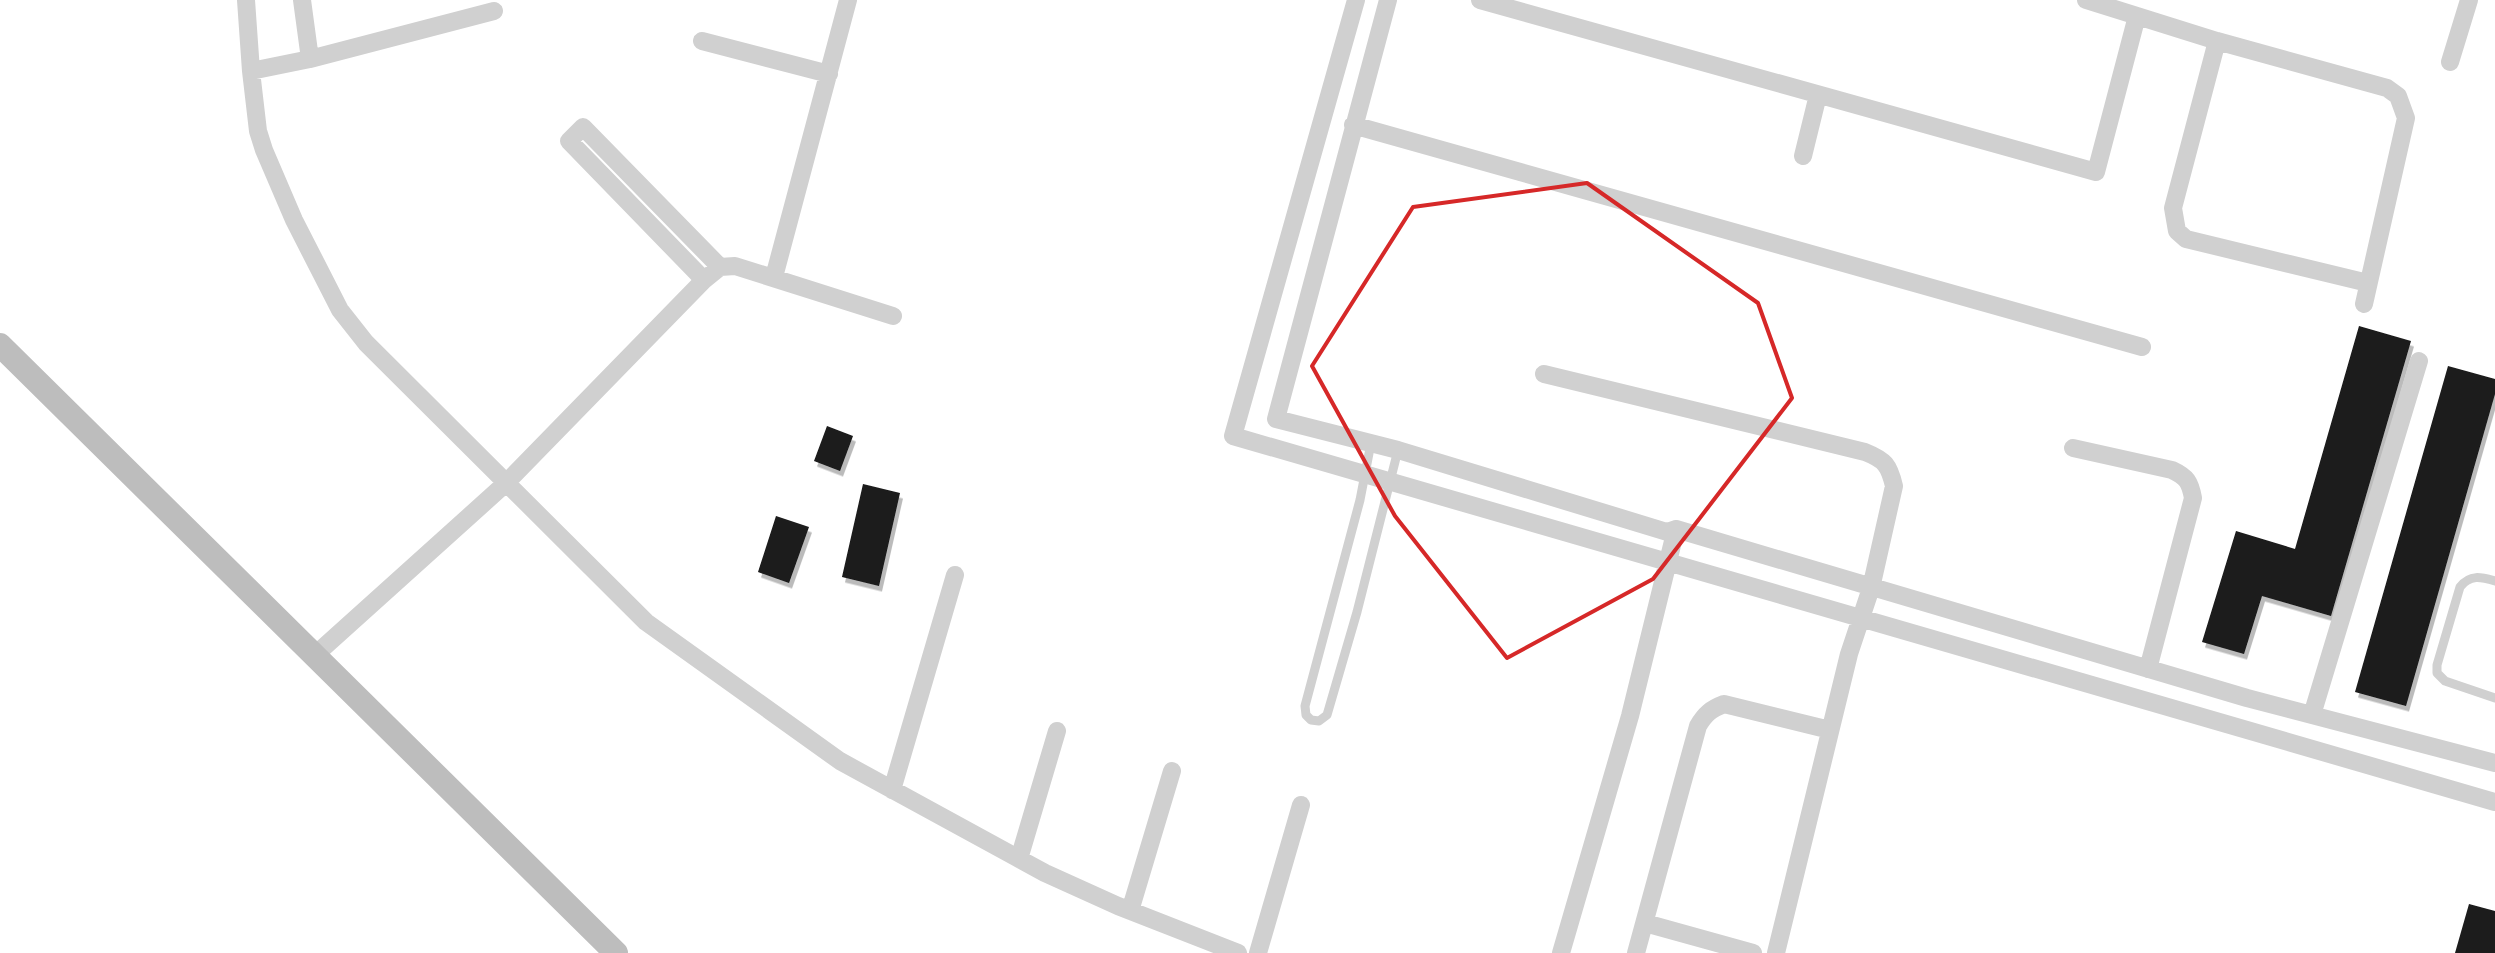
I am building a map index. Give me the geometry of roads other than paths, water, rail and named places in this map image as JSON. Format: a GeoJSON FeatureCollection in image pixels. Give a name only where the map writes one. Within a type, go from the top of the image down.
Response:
{"type":"FeatureCollection","features":[{"type":"Feature","properties":{"kind":"street"},"geometry":{"type":"LineString","coordinates":[[246,0],[258,130],[270,167],[340,310],[366,343],[505,484],[646,622],[840,761],[1020,859],[1130,911],[1238,953]]}},
{"type":"Feature","properties":{"kind":"street"},"geometry":{"type":"LineString","coordinates":[[302,0],[310,59]]}},
{"type":"Feature","properties":{"kind":"street"},"geometry":{"type":"LineString","coordinates":[[774,277],[848,0]]}},
{"type":"Feature","properties":{"kind":"street"},"geometry":{"type":"LineString","coordinates":[[1356,0],[1233,436],[2495,802]]}},
{"type":"Feature","properties":{"kind":"street"},"geometry":{"type":"LineString","coordinates":[[1388,0],[1276,419],[1398,450],[1667,532],[1676,529],[2148,669],[2312,715],[2495,763]]}},
{"type":"Feature","properties":{"kind":"street"},"geometry":{"type":"LineString","coordinates":[[1480,0],[2096,172],[2137,16]]}},
{"type":"Feature","properties":{"kind":"street"},"geometry":{"type":"LineString","coordinates":[[2086,0],[2217,41],[2387,88],[2398,96],[2406,118],[2364,304]]}},
{"type":"Feature","properties":{"kind":"street"},"geometry":{"type":"LineString","coordinates":[[2450,62],[2469,0]]}},
{"type":"Feature","properties":{"kind":"street"},"geometry":{"type":"LineString","coordinates":[[251,70],[310,59],[494,11]]}},
{"type":"Feature","properties":{"kind":"street"},"geometry":{"type":"LineString","coordinates":[[702,41],[829,74]]}},
{"type":"Feature","properties":{"kind":"street"},"geometry":{"type":"LineString","coordinates":[[2217,41],[2173,208],[2177,232],[2186,239],[2368,283]]}},
{"type":"Feature","properties":{"kind":"street"},"geometry":{"type":"LineString","coordinates":[[1803,156],[1818,94]]}},
{"type":"Feature","properties":{"kind":"street"},"geometry":{"type":"LineString","coordinates":[[1354,125],[2142,347]]}},
{"type":"Feature","properties":{"kind":"street"},"geometry":{"type":"LineString","coordinates":[[704,280],[569,141],[583,127],[720,268]]}},
{"type":"Feature","properties":{"kind":"street"},"geometry":{"type":"LineString","coordinates":[[314,656],[505,484],[704,280],[720,268],[735,266],[893,316]]}},
{"type":"Feature","properties":{"kind":"street"},"geometry":{"type":"LineString","coordinates":[[0,344],[616,953]]}},
{"type":"Feature","properties":{"kind":"street"},"geometry":{"type":"LineString","coordinates":[[2312,715],[2419,361]]}},
{"type":"Feature","properties":{"kind":"street"},"geometry":{"type":"LineString","coordinates":[[1544,374],[1865,452],[1876,456],[1887,464],[1894,486],[1871,588],[1830,730],[1776,953]]}},
{"type":"Feature","properties":{"kind":"street"},"geometry":{"type":"LineString","coordinates":[[2073,448],[2172,470],[2185,476],[2191,484],[2193,498],[2148,669]]}},
{"type":"Feature","properties":{"kind":"street"},"geometry":{"type":"LineString","coordinates":[[1561,953],[1630,716],[1676,529]]}},
{"type":"Feature","properties":{"kind":"street"},"geometry":{"type":"LineString","coordinates":[[892,790],[955,575]]}},
{"type":"Feature","properties":{"kind":"street"},"geometry":{"type":"LineString","coordinates":[[1636,953],[1698,726],[1704,715],[1724,704],[1830,730]]}},
{"type":"Feature","properties":{"kind":"street"},"geometry":{"type":"LineString","coordinates":[[1020,859],[1057,732]]}},
{"type":"Feature","properties":{"kind":"street"},"geometry":{"type":"LineString","coordinates":[[1130,911],[1172,771]]}},
{"type":"Feature","properties":{"kind":"street"},"geometry":{"type":"LineString","coordinates":[[1258,953],[1301,805]]}},
{"type":"Feature","properties":{"kind":"street"},"geometry":{"type":"LineString","coordinates":[[1645,924],[1752,953]]}},
{"type":"Feature","properties":{"kind":"lane"},"geometry":{"type":"LineString","coordinates":[[1372,443],[1305,706],[1306,714],[1311,720],[1319,721],[1327,715],[1357,612],[1398,450]]}},
{"type":"Feature","properties":{"kind":"lane"},"geometry":{"type":"LineString","coordinates":[[2495,581],[2472,577],[2466,580],[2460,587],[2436,665],[2437,673],[2445,681],[2495,698]]}}]}
